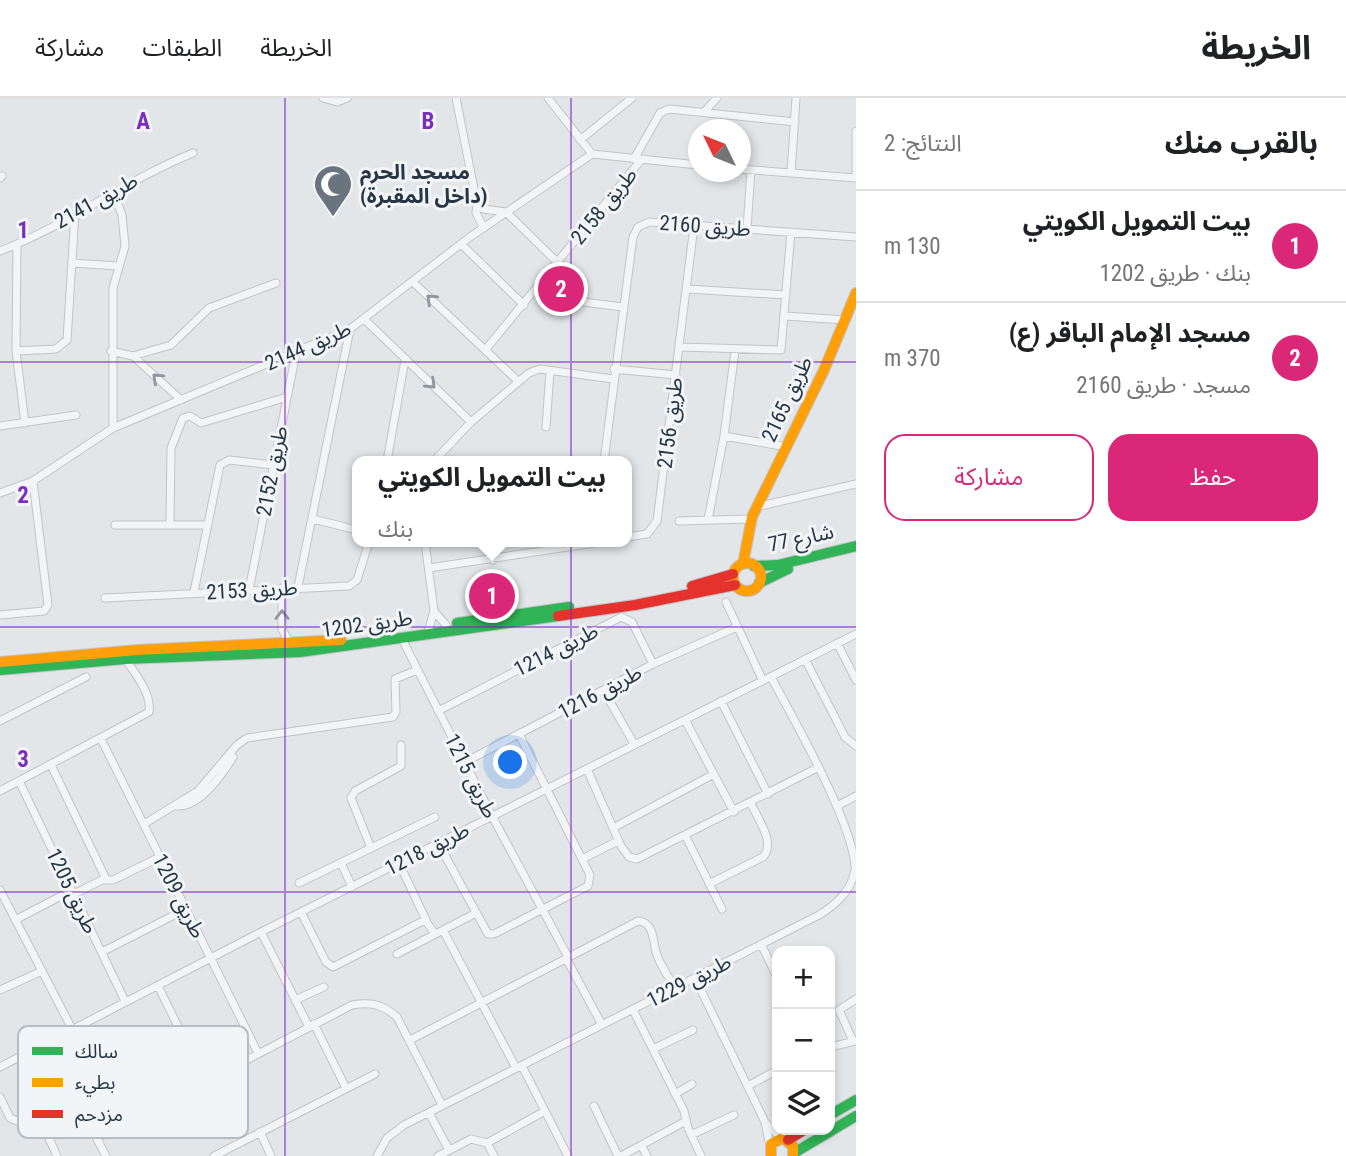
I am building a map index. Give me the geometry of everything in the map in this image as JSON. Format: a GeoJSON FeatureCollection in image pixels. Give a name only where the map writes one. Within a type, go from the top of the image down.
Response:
{"type":"FeatureCollection","features":[{"type":"Feature","properties":{"kind":"street"},"geometry":{"type":"LineString","coordinates":[[323,98],[337,102],[347,98]]}},
{"type":"Feature","properties":{"kind":"street"},"geometry":{"type":"LineString","coordinates":[[456,98],[478,208],[487,225]]}},
{"type":"Feature","properties":{"kind":"street"},"geometry":{"type":"LineString","coordinates":[[548,98],[592,154],[688,164]]}},
{"type":"Feature","properties":{"kind":"street"},"geometry":{"type":"LineString","coordinates":[[580,140],[632,98]]}},
{"type":"Feature","properties":{"kind":"street"},"geometry":{"type":"LineString","coordinates":[[705,111],[717,98]]}},
{"type":"Feature","properties":{"kind":"street"},"geometry":{"type":"LineString","coordinates":[[791,173],[796,98]]}},
{"type":"Feature","properties":{"kind":"street","name":"طريق 2158"},"geometry":{"type":"LineString","coordinates":[[486,349],[558,263],[637,159],[664,110],[705,111]]}},
{"type":"Feature","properties":{"kind":"street"},"geometry":{"type":"LineString","coordinates":[[705,111],[795,122]]}},
{"type":"Feature","properties":{"kind":"street"},"geometry":{"type":"LineString","coordinates":[[751,170],[856,178],[856,131]]}},
{"type":"Feature","properties":{"kind":"street","name":"طريق 2141"},"geometry":{"type":"LineString","coordinates":[[0,251],[75,214],[153,169],[193,153]]}},
{"type":"Feature","properties":{"kind":"street","name":"طريق 2144"},"geometry":{"type":"LineString","coordinates":[[0,493],[33,481],[113,428],[350,329],[470,237],[592,154]]}},
{"type":"Feature","properties":{"kind":"street"},"geometry":{"type":"LineString","coordinates":[[747,229],[750,182]]}},
{"type":"Feature","properties":{"kind":"street"},"geometry":{"type":"LineString","coordinates":[[113,192],[122,215],[125,246],[113,288],[113,428]]}},
{"type":"Feature","properties":{"kind":"street"},"geometry":{"type":"LineString","coordinates":[[478,208],[506,212],[558,263]]}},
{"type":"Feature","properties":{"kind":"street"},"geometry":{"type":"LineString","coordinates":[[470,237],[478,208]]}},
{"type":"Feature","properties":{"kind":"street"},"geometry":{"type":"LineString","coordinates":[[16,351],[56,349],[65,343],[75,214]]}},
{"type":"Feature","properties":{"kind":"street","name":"طريق 2160"},"geometry":{"type":"LineString","coordinates":[[605,456],[633,237],[638,227],[649,222],[856,237]]}},
{"type":"Feature","properties":{"kind":"street","name":"طريق 2156"},"geometry":{"type":"LineString","coordinates":[[632,536],[647,534],[657,522],[694,226]]}},
{"type":"Feature","properties":{"kind":"street"},"geometry":{"type":"LineString","coordinates":[[680,347],[778,352],[783,345],[791,232]]}},
{"type":"Feature","properties":{"kind":"street"},"geometry":{"type":"LineString","coordinates":[[17,244],[16,351],[25,423]]}},
{"type":"Feature","properties":{"kind":"street"},"geometry":{"type":"LineString","coordinates":[[461,244],[524,305]]}},
{"type":"Feature","properties":{"kind":"street"},"geometry":{"type":"LineString","coordinates":[[72,263],[118,266]]}},
{"type":"Feature","properties":{"kind":"street"},"geometry":{"type":"LineString","coordinates":[[413,282],[518,381]]}},
{"type":"Feature","properties":{"kind":"street"},"geometry":{"type":"LineString","coordinates":[[133,356],[175,343],[196,317],[209,307],[276,283]]}},
{"type":"Feature","properties":{"kind":"street"},"geometry":{"type":"LineString","coordinates":[[687,289],[786,295]]}},
{"type":"Feature","properties":{"kind":"street","name":"طريق 2165"},"geometry":{"type":"LineString","coordinates":[[749,565],[743,539],[750,519],[850,315],[855,298]]}},
{"type":"Feature","properties":{"kind":"street"},"geometry":{"type":"LineString","coordinates":[[575,301],[623,307]]}},
{"type":"Feature","properties":{"kind":"street"},"geometry":{"type":"LineString","coordinates":[[785,316],[850,315]]}},
{"type":"Feature","properties":{"kind":"street"},"geometry":{"type":"LineString","coordinates":[[364,319],[471,422]]}},
{"type":"Feature","properties":{"kind":"street"},"geometry":{"type":"LineString","coordinates":[[298,587],[350,329]]}},
{"type":"Feature","properties":{"kind":"street"},"geometry":{"type":"LineString","coordinates":[[111,351],[133,356],[181,400]]}},
{"type":"Feature","properties":{"kind":"street"},"geometry":{"type":"LineString","coordinates":[[708,520],[724,436],[735,351]]}},
{"type":"Feature","properties":{"kind":"street","name":"طريق 2152"},"geometry":{"type":"LineString","coordinates":[[249,590],[296,353]]}},
{"type":"Feature","properties":{"kind":"street"},"geometry":{"type":"LineString","coordinates":[[388,456],[405,360]]}},
{"type":"Feature","properties":{"kind":"street"},"geometry":{"type":"LineString","coordinates":[[614,369],[676,375]]}},
{"type":"Feature","properties":{"kind":"street"},"geometry":{"type":"LineString","coordinates":[[546,428],[550,371]]}},
{"type":"Feature","properties":{"kind":"street"},"geometry":{"type":"LineString","coordinates":[[439,456],[471,422],[529,373],[550,371],[613,379]]}},
{"type":"Feature","properties":{"kind":"street"},"geometry":{"type":"LineString","coordinates":[[170,525],[171,448],[183,418],[190,416],[201,424],[287,397]]}},
{"type":"Feature","properties":{"kind":"street"},"geometry":{"type":"LineString","coordinates":[[0,426],[76,415]]}},
{"type":"Feature","properties":{"kind":"street"},"geometry":{"type":"LineString","coordinates":[[724,436],[787,447]]}},
{"type":"Feature","properties":{"kind":"street"},"geometry":{"type":"LineString","coordinates":[[194,592],[206,525],[222,463],[229,460],[274,465]]}},
{"type":"Feature","properties":{"kind":"street"},"geometry":{"type":"LineString","coordinates":[[0,615],[44,611],[48,605],[33,481]]}},
{"type":"Feature","properties":{"kind":"street"},"geometry":{"type":"LineString","coordinates":[[756,507],[856,484]]}},
{"type":"Feature","properties":{"kind":"street"},"geometry":{"type":"LineString","coordinates":[[313,519],[352,529]]}},
{"type":"Feature","properties":{"kind":"street"},"geometry":{"type":"LineString","coordinates":[[679,521],[750,519]]}},
{"type":"Feature","properties":{"kind":"street"},"geometry":{"type":"LineString","coordinates":[[115,525],[206,525]]}},
{"type":"Feature","properties":{"kind":"street","name":"شارع 77"},"geometry":{"type":"LineString","coordinates":[[749,565],[778,565],[856,546]]}},
{"type":"Feature","properties":{"kind":"street","name":"طريق 2153"},"geometry":{"type":"LineString","coordinates":[[105,598],[349,586],[357,580],[367,547]]}},
{"type":"Feature","properties":{"kind":"street"},"geometry":{"type":"LineString","coordinates":[[426,547],[434,611],[429,628]]}},
{"type":"Feature","properties":{"kind":"street"},"geometry":{"type":"LineString","coordinates":[[489,547],[493,560]]}},
{"type":"Feature","properties":{"kind":"street"},"geometry":{"type":"LineString","coordinates":[[429,568],[568,547]]}},
{"type":"Feature","properties":{"kind":"street","name":"شارع 77"},"geometry":{"type":"LineString","coordinates":[[759,583],[779,572],[856,553]]}},
{"type":"Feature","properties":{"kind":"street"},"geometry":{"type":"LineString","coordinates":[[749,565],[760,573],[759,583],[749,591],[734,580],[749,565]]}},
{"type":"Feature","properties":{"kind":"street","name":"طريق 1202"},"geometry":{"type":"LineString","coordinates":[[0,662],[136,650],[298,644],[429,628],[734,580]]}},
{"type":"Feature","properties":{"kind":"street","name":"طريق 1202"},"geometry":{"type":"LineString","coordinates":[[0,670],[125,659],[300,652],[635,605],[734,580]]}},
{"type":"Feature","properties":{"kind":"street"},"geometry":{"type":"LineString","coordinates":[[282,588],[282,629],[288,640]]}},
{"type":"Feature","properties":{"kind":"street"},"geometry":{"type":"LineString","coordinates":[[726,602],[763,681]]}},
{"type":"Feature","properties":{"kind":"street"},"geometry":{"type":"LineString","coordinates":[[434,611],[446,625]]}},
{"type":"Feature","properties":{"kind":"street","name":"طريق 1214"},"geometry":{"type":"LineString","coordinates":[[438,711],[621,617],[632,622],[653,664]]}},
{"type":"Feature","properties":{"kind":"street","name":"طريق 1216"},"geometry":{"type":"LineString","coordinates":[[465,762],[653,664],[737,627]]}},
{"type":"Feature","properties":{"kind":"street","name":"طريق 1218"},"geometry":{"type":"LineString","coordinates":[[78,1026],[856,634]]}},
{"type":"Feature","properties":{"kind":"street","name":"طريق 1215"},"geometry":{"type":"LineString","coordinates":[[402,639],[602,1025]]}},
{"type":"Feature","properties":{"kind":"street"},"geometry":{"type":"LineString","coordinates":[[836,643],[856,680]]}},
{"type":"Feature","properties":{"kind":"street"},"geometry":{"type":"LineString","coordinates":[[0,791],[149,712],[149,703],[137,676],[125,659]]}},
{"type":"Feature","properties":{"kind":"street"},"geometry":{"type":"LineString","coordinates":[[137,676],[146,659]]}},
{"type":"Feature","properties":{"kind":"street"},"geometry":{"type":"LineString","coordinates":[[805,659],[845,737],[856,746]]}},
{"type":"Feature","properties":{"kind":"street"},"geometry":{"type":"LineString","coordinates":[[144,824],[175,806],[188,805],[203,794],[229,763],[237,744],[254,736],[392,718],[396,712],[395,679],[417,670]]}},
{"type":"Feature","properties":{"kind":"street"},"geometry":{"type":"LineString","coordinates":[[0,721],[86,677]]}},
{"type":"Feature","properties":{"kind":"street","name":"طريق 1229"},"geometry":{"type":"LineString","coordinates":[[377,1156],[396,1130],[761,944],[832,906],[853,889],[855,852],[838,806],[771,677]]}},
{"type":"Feature","properties":{"kind":"street"},"geometry":{"type":"LineString","coordinates":[[604,691],[634,744]]}},
{"type":"Feature","properties":{"kind":"street"},"geometry":{"type":"LineString","coordinates":[[722,701],[768,794]]}},
{"type":"Feature","properties":{"kind":"street"},"geometry":{"type":"LineString","coordinates":[[685,720],[734,812]]}},
{"type":"Feature","properties":{"kind":"street"},"geometry":{"type":"LineString","coordinates":[[438,843],[485,932],[494,934],[588,886],[590,875],[519,734]]}},
{"type":"Feature","properties":{"kind":"street","name":"طريق 1209"},"geometry":{"type":"LineString","coordinates":[[101,739],[244,1026]]}},
{"type":"Feature","properties":{"kind":"street"},"geometry":{"type":"LineString","coordinates":[[371,848],[351,797],[355,791],[402,765],[401,745]]}},
{"type":"Feature","properties":{"kind":"street","name":"طريق 1205"},"geometry":{"type":"LineString","coordinates":[[51,765],[106,879]]}},
{"type":"Feature","properties":{"kind":"street"},"geometry":{"type":"LineString","coordinates":[[587,769],[618,841],[627,855],[637,859],[751,804],[818,767]]}},
{"type":"Feature","properties":{"kind":"street"},"geometry":{"type":"LineString","coordinates":[[612,828],[714,774]]}},
{"type":"Feature","properties":{"kind":"street","name":"طريق 1205"},"geometry":{"type":"LineString","coordinates":[[19,781],[125,1001]]}},
{"type":"Feature","properties":{"kind":"street"},"geometry":{"type":"LineString","coordinates":[[838,806],[856,796]]}},
{"type":"Feature","properties":{"kind":"street"},"geometry":{"type":"LineString","coordinates":[[709,884],[768,852],[768,842],[751,804]]}},
{"type":"Feature","properties":{"kind":"street"},"geometry":{"type":"LineString","coordinates":[[299,883],[435,817]]}},
{"type":"Feature","properties":{"kind":"street"},"geometry":{"type":"LineString","coordinates":[[686,837],[722,909]]}},
{"type":"Feature","properties":{"kind":"street"},"geometry":{"type":"LineString","coordinates":[[582,859],[618,841]]}},
{"type":"Feature","properties":{"kind":"street"},"geometry":{"type":"LineString","coordinates":[[15,920],[71,893],[106,879],[113,880],[160,857]]}},
{"type":"Feature","properties":{"kind":"street"},"geometry":{"type":"LineString","coordinates":[[341,863],[352,887]]}},
{"type":"Feature","properties":{"kind":"street"},"geometry":{"type":"LineString","coordinates":[[400,863],[435,934]]}},
{"type":"Feature","properties":{"kind":"street"},"geometry":{"type":"LineString","coordinates":[[0,890],[70,1026]]}},
{"type":"Feature","properties":{"kind":"street"},"geometry":{"type":"LineString","coordinates":[[102,952],[186,909]]}},
{"type":"Feature","properties":{"kind":"street"},"geometry":{"type":"LineString","coordinates":[[301,912],[326,962],[333,967],[426,920]]}},
{"type":"Feature","properties":{"kind":"street"},"geometry":{"type":"LineString","coordinates":[[397,954],[474,914]]}},
{"type":"Feature","properties":{"kind":"street"},"geometry":{"type":"LineString","coordinates":[[410,1040],[640,921],[646,924],[657,943],[656,951],[675,988]]}},
{"type":"Feature","properties":{"kind":"street"},"geometry":{"type":"LineString","coordinates":[[443,930],[568,1156]]}},
{"type":"Feature","properties":{"kind":"street"},"geometry":{"type":"LineString","coordinates":[[261,932],[295,1000],[346,1088]]}},
{"type":"Feature","properties":{"kind":"street"},"geometry":{"type":"LineString","coordinates":[[761,944],[772,967]]}},
{"type":"Feature","properties":{"kind":"street"},"geometry":{"type":"LineString","coordinates":[[0,990],[42,971]]}},
{"type":"Feature","properties":{"kind":"street"},"geometry":{"type":"LineString","coordinates":[[695,978],[765,1122],[768,1153]]}},
{"type":"Feature","properties":{"kind":"street"},"geometry":{"type":"LineString","coordinates":[[158,986],[177,1026]]}},
{"type":"Feature","properties":{"kind":"street"},"geometry":{"type":"LineString","coordinates":[[295,1000],[324,986]]}},
{"type":"Feature","properties":{"kind":"street"},"geometry":{"type":"LineString","coordinates":[[835,1046],[854,1041],[839,1010],[856,999]]}},
{"type":"Feature","properties":{"kind":"street"},"geometry":{"type":"LineString","coordinates":[[248,1058],[352,1004],[368,1003],[385,1007],[397,1017],[442,1105]]}},
{"type":"Feature","properties":{"kind":"street"},"geometry":{"type":"LineString","coordinates":[[633,1010],[676,1094],[701,1156]]}},
{"type":"Feature","properties":{"kind":"street"},"geometry":{"type":"LineString","coordinates":[[653,1049],[693,1030]]}},
{"type":"Feature","properties":{"kind":"street","name":"طريق 1209"},"geometry":{"type":"LineString","coordinates":[[248,1033],[258,1053]]}},
{"type":"Feature","properties":{"kind":"street","name":"طريق 1218"},"geometry":{"type":"LineString","coordinates":[[0,1067],[18,1058]]}},
{"type":"Feature","properties":{"kind":"street"},"geometry":{"type":"LineString","coordinates":[[748,1086],[773,1072]]}},
{"type":"Feature","properties":{"kind":"street"},"geometry":{"type":"LineString","coordinates":[[214,1156],[375,1074]]}},
{"type":"Feature","properties":{"kind":"street"},"geometry":{"type":"LineString","coordinates":[[676,1094],[692,1084]]}},
{"type":"Feature","properties":{"kind":"street"},"geometry":{"type":"LineString","coordinates":[[0,1097],[15,1122],[18,1122]]}},
{"type":"Feature","properties":{"kind":"street"},"geometry":{"type":"LineString","coordinates":[[835,1112],[856,1100]]}},
{"type":"Feature","properties":{"kind":"street"},"geometry":{"type":"LineString","coordinates":[[594,1106],[619,1156],[686,1121]]}},
{"type":"Feature","properties":{"kind":"street"},"geometry":{"type":"LineString","coordinates":[[438,1156],[471,1139],[480,1144],[487,1143],[545,1111]]}},
{"type":"Feature","properties":{"kind":"street"},"geometry":{"type":"LineString","coordinates":[[429,1113],[449,1150]]}},
{"type":"Feature","properties":{"kind":"street"},"geometry":{"type":"LineString","coordinates":[[691,1135],[734,1115]]}},
{"type":"Feature","properties":{"kind":"street"},"geometry":{"type":"LineString","coordinates":[[793,1155],[856,1116]]}},
{"type":"Feature","properties":{"kind":"street"},"geometry":{"type":"LineString","coordinates":[[765,1122],[793,1146],[793,1155]]}},
{"type":"Feature","properties":{"kind":"street"},"geometry":{"type":"LineString","coordinates":[[260,1132],[271,1156]]}},
{"type":"Feature","properties":{"kind":"street"},"geometry":{"type":"LineString","coordinates":[[768,1153],[793,1135]]}},
{"type":"Feature","properties":{"kind":"street"},"geometry":{"type":"LineString","coordinates":[[49,1138],[57,1156]]}},
{"type":"Feature","properties":{"kind":"street"},"geometry":{"type":"LineString","coordinates":[[97,1138],[106,1156]]}},
{"type":"Feature","properties":{"kind":"street"},"geometry":{"type":"LineString","coordinates":[[487,1143],[494,1156]]}},
{"type":"Feature","properties":{"kind":"street"},"geometry":{"type":"LineString","coordinates":[[641,1145],[647,1156]]}},
{"type":"Feature","properties":{"kind":"traffic: fast"},"geometry":{"type":"LineString","coordinates":[[754,566],[778,565],[856,546]]}},
{"type":"Feature","properties":{"kind":"traffic: fast"},"geometry":{"type":"LineString","coordinates":[[759,583],[788,569]]}},
{"type":"Feature","properties":{"kind":"traffic: fast"},"geometry":{"type":"LineString","coordinates":[[457,623],[569,607]]}},
{"type":"Feature","properties":{"kind":"traffic: fast"},"geometry":{"type":"LineString","coordinates":[[0,670],[125,659],[300,652],[558,616]]}},
{"type":"Feature","properties":{"kind":"traffic: fast"},"geometry":{"type":"LineString","coordinates":[[835,1112],[856,1100]]}},
{"type":"Feature","properties":{"kind":"traffic: fast"},"geometry":{"type":"LineString","coordinates":[[794,1153],[856,1116]]}},
{"type":"Feature","properties":{"kind":"traffic: slow"},"geometry":{"type":"LineString","coordinates":[[743,564],[752,517],[824,370],[856,293]]}},
{"type":"Feature","properties":{"kind":"traffic: slow"},"geometry":{"type":"LineString","coordinates":[[747,563],[757,567],[761,577],[757,587],[747,591],[737,587],[733,577],[737,567],[747,563]]}},
{"type":"Feature","properties":{"kind":"traffic: slow"},"geometry":{"type":"LineString","coordinates":[[0,662],[137,650],[341,640]]}},
{"type":"Feature","properties":{"kind":"traffic: slow"},"geometry":{"type":"LineString","coordinates":[[771,1156],[771,1144],[783,1138],[793,1146],[793,1156]]}},
{"type":"Feature","properties":{"kind":"traffic: jam"},"geometry":{"type":"LineString","coordinates":[[692,586],[733,574]]}},
{"type":"Feature","properties":{"kind":"traffic: jam"},"geometry":{"type":"LineString","coordinates":[[558,616],[635,605],[735,585]]}},
{"type":"Feature","properties":{"kind":"traffic: jam"},"geometry":{"type":"LineString","coordinates":[[788,1140],[796,1135]]}},
{"type":"Feature","properties":{"kind":"place","name":"مسجد الحرم (داخل المقبرة)"},"geometry":{"type":"Point","coordinates":[333,218]}},
{"type":"Feature","properties":{"kind":"place","name":"مسجد الإمام الباقر (ع)"},"geometry":{"type":"Point","coordinates":[561,289]}},
{"type":"Feature","properties":{"kind":"place","name":"بيت التمويل الكويتي"},"geometry":{"type":"Point","coordinates":[492,596]}}]}
